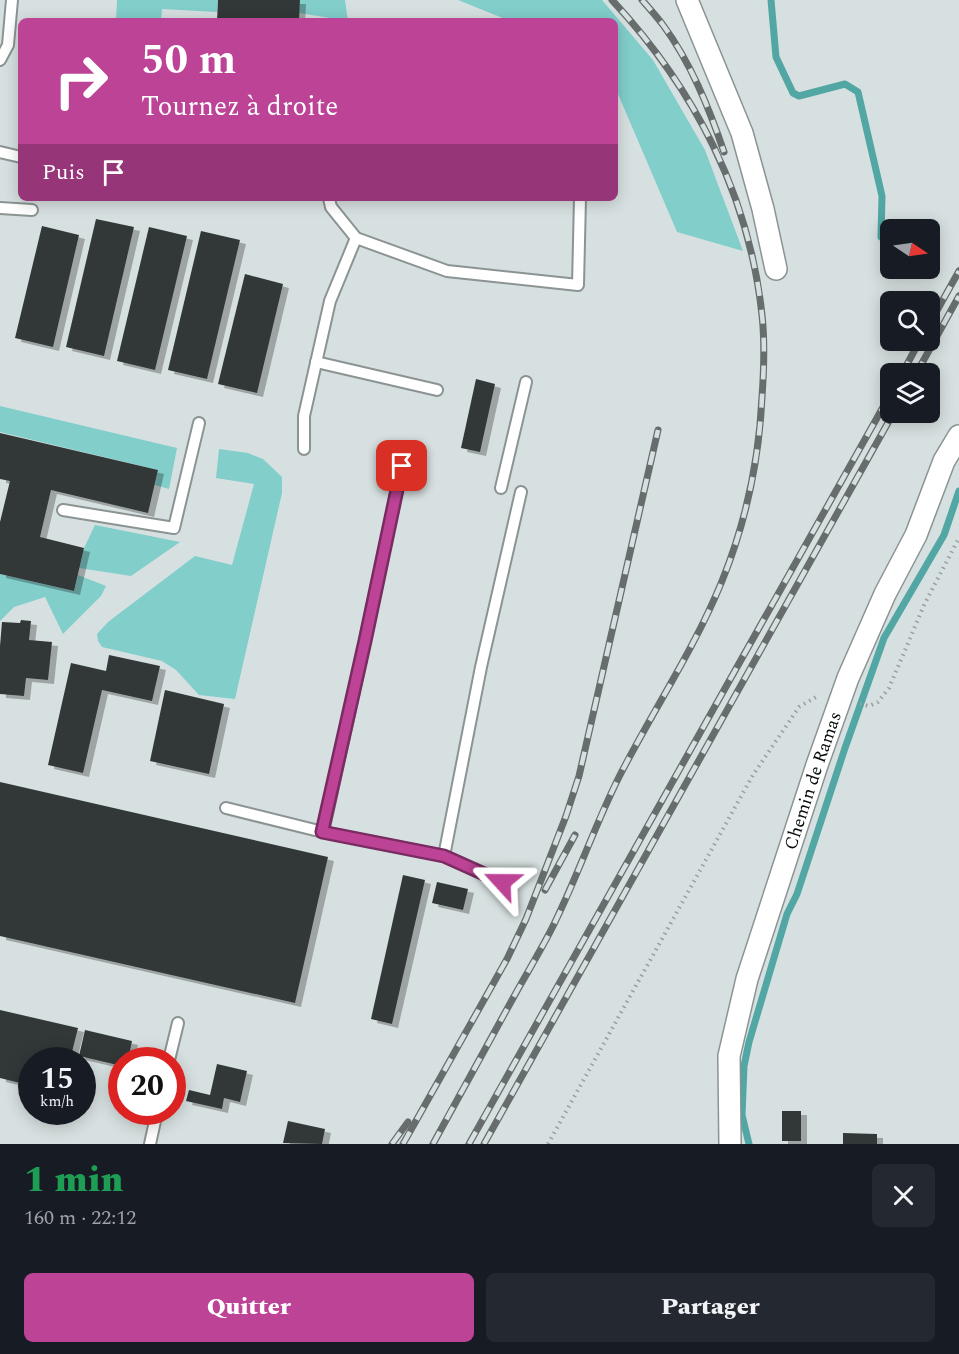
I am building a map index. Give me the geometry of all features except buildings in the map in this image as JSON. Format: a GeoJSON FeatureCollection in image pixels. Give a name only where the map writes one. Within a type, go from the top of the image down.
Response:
{"type":"FeatureCollection","features":[{"type":"Feature","properties":{"kind":"street"},"geometry":{"type":"LineString","coordinates":[[687,0],[742,133],[763,209],[776,269]]}},
{"type":"Feature","properties":{"kind":"street","name":"Chemin de Ramas"},"geometry":{"type":"LineString","coordinates":[[730,1144],[729,1056],[747,979],[848,678],[885,594],[916,535],[944,460],[959,436]]}},
{"type":"Feature","properties":{"kind":"lane"},"geometry":{"type":"LineString","coordinates":[[0,60],[8,45],[12,0]]}},
{"type":"Feature","properties":{"kind":"lane"},"geometry":{"type":"LineString","coordinates":[[0,152],[18,156]]}},
{"type":"Feature","properties":{"kind":"lane"},"geometry":{"type":"LineString","coordinates":[[330,201],[331,207],[356,238],[447,271],[578,285],[580,201]]}},
{"type":"Feature","properties":{"kind":"lane"},"geometry":{"type":"LineString","coordinates":[[0,208],[32,210]]}},
{"type":"Feature","properties":{"kind":"lane"},"geometry":{"type":"LineString","coordinates":[[304,449],[304,416],[330,301],[356,238]]}},
{"type":"Feature","properties":{"kind":"lane"},"geometry":{"type":"LineString","coordinates":[[316,363],[437,390]]}},
{"type":"Feature","properties":{"kind":"lane"},"geometry":{"type":"LineString","coordinates":[[501,488],[526,382]]}},
{"type":"Feature","properties":{"kind":"lane"},"geometry":{"type":"LineString","coordinates":[[63,510],[174,528],[199,423]]}},
{"type":"Feature","properties":{"kind":"lane"},"geometry":{"type":"LineString","coordinates":[[322,832],[402,466]]}},
{"type":"Feature","properties":{"kind":"lane"},"geometry":{"type":"LineString","coordinates":[[444,856],[481,667],[520,492]]}},
{"type":"Feature","properties":{"kind":"lane"},"geometry":{"type":"LineString","coordinates":[[226,808],[322,832],[444,856],[502,882]]}},
{"type":"Feature","properties":{"kind":"lane"},"geometry":{"type":"LineString","coordinates":[[172,1047],[178,1023]]}},
{"type":"Feature","properties":{"kind":"lane"},"geometry":{"type":"LineString","coordinates":[[150,1144],[154,1125]]}},
{"type":"Feature","properties":{"kind":"path"},"geometry":{"type":"LineString","coordinates":[[870,706],[878,702],[889,688],[925,603],[959,538]]}},
{"type":"Feature","properties":{"kind":"path"},"geometry":{"type":"LineString","coordinates":[[548,1144],[753,775],[791,717],[799,707],[822,694],[841,700]]}},
{"type":"Feature","properties":{"kind":"shaded area"},"geometry":{"type":"Polygon","coordinates":[[[117,0],[218,0],[217,12],[162,9],[161,18],[116,18],[117,0]]]}},
{"type":"Feature","properties":{"kind":"shaded area"},"geometry":{"type":"Polygon","coordinates":[[[300,0],[345,0],[348,18],[330,18],[299,13],[300,0]]]}},
{"type":"Feature","properties":{"kind":"shaded area"},"geometry":{"type":"Polygon","coordinates":[[[458,0],[602,0],[617,18],[503,18],[458,0]]]}},
{"type":"Feature","properties":{"kind":"shaded area"},"geometry":{"type":"Polygon","coordinates":[[[618,19],[653,60],[705,150],[743,251],[677,232],[618,94],[618,19]]]}},
{"type":"Feature","properties":{"kind":"shaded area"},"geometry":{"type":"Polygon","coordinates":[[[0,406],[177,448],[169,489],[155,485],[158,470],[0,432],[0,406]]]}},
{"type":"Feature","properties":{"kind":"shaded area"},"geometry":{"type":"Polygon","coordinates":[[[219,449],[248,453],[263,459],[282,477],[282,493],[235,699],[199,695],[176,670],[162,661],[102,647],[97,634],[108,622],[195,556],[232,565],[254,484],[216,478],[219,449]]]}},
{"type":"Feature","properties":{"kind":"shaded area"},"geometry":{"type":"Polygon","coordinates":[[[95,525],[180,542],[131,576],[79,568],[84,548],[95,525]]]}},
{"type":"Feature","properties":{"kind":"shaded area"},"geometry":{"type":"Polygon","coordinates":[[[0,574],[74,591],[78,575],[106,586],[101,596],[63,634],[45,597],[14,607],[0,621],[0,574]]]}},
{"type":"Feature","properties":{"kind":"waterway"},"geometry":{"type":"LineString","coordinates":[[771,0],[776,57],[793,93],[799,96],[845,84],[858,92],[882,196],[881,219]]}},
{"type":"Feature","properties":{"kind":"waterway"},"geometry":{"type":"LineString","coordinates":[[749,1144],[742,1115],[744,1066],[787,914],[797,894],[884,638],[944,535],[959,491]]}},
{"type":"Feature","properties":{"kind":"railway"},"geometry":{"type":"LineString","coordinates":[[433,1144],[550,932],[619,777],[711,607],[738,536],[750,490],[758,444],[764,335],[755,270],[745,227],[713,145],[692,106],[668,69],[612,0]]}},
{"type":"Feature","properties":{"kind":"railway"},"geometry":{"type":"LineString","coordinates":[[642,0],[663,25],[691,70],[724,152]]}},
{"type":"Feature","properties":{"kind":"railway"},"geometry":{"type":"LineString","coordinates":[[940,305],[959,271]]}},
{"type":"Feature","properties":{"kind":"railway"},"geometry":{"type":"LineString","coordinates":[[922,363],[959,296]]}},
{"type":"Feature","properties":{"kind":"railway"},"geometry":{"type":"LineString","coordinates":[[908,363],[914,351]]}},
{"type":"Feature","properties":{"kind":"railway"},"geometry":{"type":"LineString","coordinates":[[469,1144],[880,413]]}},
{"type":"Feature","properties":{"kind":"railway"},"geometry":{"type":"LineString","coordinates":[[484,1144],[888,423]]}},
{"type":"Feature","properties":{"kind":"railway"},"geometry":{"type":"LineString","coordinates":[[403,1144],[507,959],[526,919],[566,816],[579,776],[658,430]]}},
{"type":"Feature","properties":{"kind":"railway"},"geometry":{"type":"LineString","coordinates":[[545,890],[575,835]]}},
{"type":"Feature","properties":{"kind":"railway"},"geometry":{"type":"LineString","coordinates":[[392,1144],[408,1122]]}},
{"type":"Feature","properties":{"kind":"route"},"geometry":{"type":"LineString","coordinates":[[402,466],[322,832],[444,856],[502,882]]}}]}
